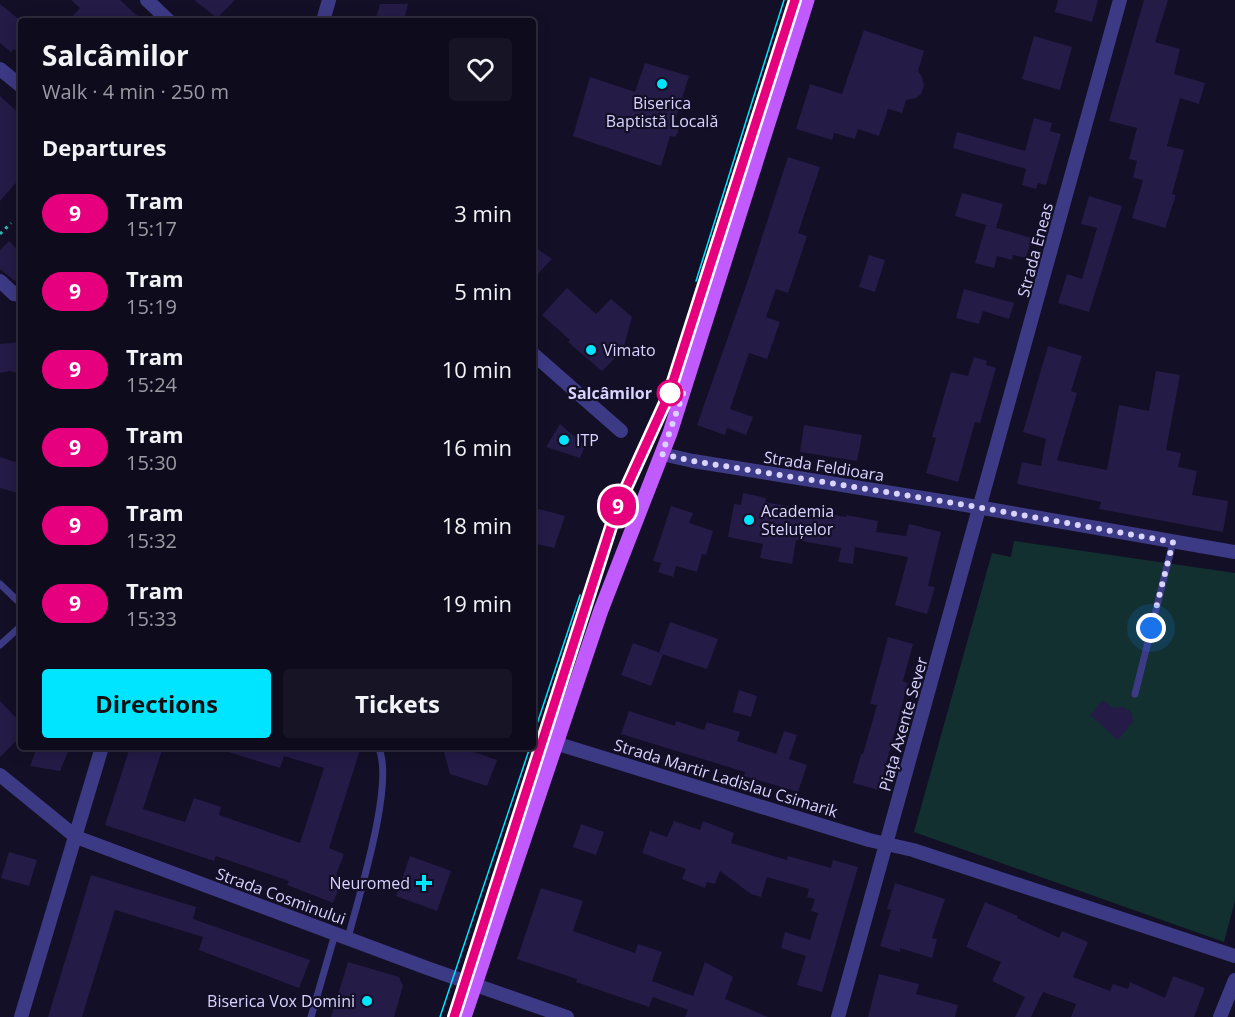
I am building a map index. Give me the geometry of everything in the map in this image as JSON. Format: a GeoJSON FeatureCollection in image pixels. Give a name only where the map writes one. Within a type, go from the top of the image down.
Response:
{"type":"FeatureCollection","features":[{"type":"Feature","properties":{"kind":"main road"},"geometry":{"type":"LineString","coordinates":[[464,1017],[601,609],[662,454],[807,0]]}},
{"type":"Feature","properties":{"kind":"street"},"geometry":{"type":"LineString","coordinates":[[147,0],[166,18]]}},
{"type":"Feature","properties":{"kind":"street"},"geometry":{"type":"LineString","coordinates":[[324,18],[329,0]]}},
{"type":"Feature","properties":{"kind":"street","name":"Strada Eneas"},"geometry":{"type":"LineString","coordinates":[[981,508],[1120,0]]}},
{"type":"Feature","properties":{"kind":"street"},"geometry":{"type":"LineString","coordinates":[[0,69],[18,84]]}},
{"type":"Feature","properties":{"kind":"street"},"geometry":{"type":"LineString","coordinates":[[0,280],[18,295]]}},
{"type":"Feature","properties":{"kind":"street"},"geometry":{"type":"LineString","coordinates":[[536,357],[621,431]]}},
{"type":"Feature","properties":{"kind":"street","name":"Strada Feldioara"},"geometry":{"type":"LineString","coordinates":[[662,454],[981,508]]}},
{"type":"Feature","properties":{"kind":"street"},"geometry":{"type":"LineString","coordinates":[[981,508],[1235,552]]}},
{"type":"Feature","properties":{"kind":"street","name":"Piața Axente Sever"},"geometry":{"type":"LineString","coordinates":[[838,1017],[981,508]]}},
{"type":"Feature","properties":{"kind":"street","name":"Strada Martir Ladislau Csimarik"},"geometry":{"type":"LineString","coordinates":[[555,743],[886,844]]}},
{"type":"Feature","properties":{"kind":"street"},"geometry":{"type":"LineString","coordinates":[[21,1017],[101,750]]}},
{"type":"Feature","properties":{"kind":"street","name":"Strada Cosminului"},"geometry":{"type":"LineString","coordinates":[[0,775],[76,837],[567,1017]]}},
{"type":"Feature","properties":{"kind":"street"},"geometry":{"type":"LineString","coordinates":[[886,844],[913,850],[1235,956]]}},
{"type":"Feature","properties":{"kind":"street"},"geometry":{"type":"LineString","coordinates":[[1220,1017],[1235,980]]}},
{"type":"Feature","properties":{"kind":"lane"},"geometry":{"type":"LineString","coordinates":[[1135,694],[1173,542]]}},
{"type":"Feature","properties":{"kind":"lane"},"geometry":{"type":"LineString","coordinates":[[0,584],[18,601]]}},
{"type":"Feature","properties":{"kind":"lane"},"geometry":{"type":"LineString","coordinates":[[0,645],[18,629]]}},
{"type":"Feature","properties":{"kind":"lane"},"geometry":{"type":"LineString","coordinates":[[311,1017],[372,845],[381,799],[382,754],[380,750]]}},
{"type":"Feature","properties":{"kind":"path"},"geometry":{"type":"LineString","coordinates":[[0,234],[10,223]]}},
{"type":"Feature","properties":{"kind":"green space"},"geometry":{"type":"Polygon","coordinates":[[[1014,541],[1235,573],[1235,901],[1224,942],[914,832],[992,553],[1011,557],[1014,541]]]}},
{"type":"Feature","properties":{"kind":"building"},"geometry":{"type":"Polygon","coordinates":[[[71,0],[120,0],[140,18],[71,18],[80,8],[71,0]]]}},
{"type":"Feature","properties":{"kind":"building"},"geometry":{"type":"Polygon","coordinates":[[[194,0],[235,0],[217,18],[194,0]]]}},
{"type":"Feature","properties":{"kind":"building"},"geometry":{"type":"Polygon","coordinates":[[[1058,0],[1098,0],[1092,22],[1055,12],[1058,0]]]}},
{"type":"Feature","properties":{"kind":"building"},"geometry":{"type":"Polygon","coordinates":[[[1144,0],[1168,0],[1155,42],[1180,49],[1174,74],[1205,83],[1199,104],[1180,98],[1167,146],[1184,150],[1172,194],[1176,195],[1165,228],[1132,218],[1143,180],[1133,178],[1137,161],[1129,159],[1137,128],[1109,121],[1144,0]]]}},
{"type":"Feature","properties":{"kind":"building"},"geometry":{"type":"Polygon","coordinates":[[[0,4],[18,19],[18,52],[14,49],[11,52],[0,43],[0,4]]]}},
{"type":"Feature","properties":{"kind":"building"},"geometry":{"type":"Polygon","coordinates":[[[380,4],[408,4],[405,18],[376,18],[380,4]]]}},
{"type":"Feature","properties":{"kind":"building"},"geometry":{"type":"Polygon","coordinates":[[[864,30],[924,51],[918,71],[924,86],[921,94],[916,98],[906,100],[902,113],[888,109],[879,136],[858,129],[855,139],[834,133],[832,140],[796,129],[810,84],[842,94],[864,30]]]}},
{"type":"Feature","properties":{"kind":"building"},"geometry":{"type":"Polygon","coordinates":[[[1034,36],[1072,47],[1060,90],[1022,79],[1034,36]]]}},
{"type":"Feature","properties":{"kind":"building"},"geometry":{"type":"Polygon","coordinates":[[[645,63],[689,76],[675,121],[678,132],[675,137],[670,136],[661,166],[573,136],[590,77],[635,92],[645,63]]]}},
{"type":"Feature","properties":{"kind":"building"},"geometry":{"type":"Polygon","coordinates":[[[0,96],[18,112],[18,180],[0,201],[0,96]]]}},
{"type":"Feature","properties":{"kind":"building"},"geometry":{"type":"Polygon","coordinates":[[[1034,118],[1052,123],[1050,131],[1061,134],[1046,185],[1038,183],[1036,189],[1022,185],[1026,169],[953,148],[957,132],[1025,151],[1034,118]]]}},
{"type":"Feature","properties":{"kind":"building"},"geometry":{"type":"Polygon","coordinates":[[[788,157],[820,167],[798,233],[807,236],[788,293],[776,289],[766,317],[780,322],[767,359],[749,353],[730,409],[753,417],[746,435],[727,428],[725,435],[697,425],[788,157]]]}},
{"type":"Feature","properties":{"kind":"building"},"geometry":{"type":"Polygon","coordinates":[[[962,193],[1003,204],[996,228],[955,216],[962,193]]]}},
{"type":"Feature","properties":{"kind":"building"},"geometry":{"type":"Polygon","coordinates":[[[1089,196],[1122,206],[1089,312],[1058,303],[1067,274],[1082,279],[1097,228],[1081,224],[1089,196]]]}},
{"type":"Feature","properties":{"kind":"building"},"geometry":{"type":"Polygon","coordinates":[[[986,225],[1032,238],[1026,258],[1013,255],[1012,260],[997,256],[994,268],[975,263],[986,225]]]}},
{"type":"Feature","properties":{"kind":"building"},"geometry":{"type":"Polygon","coordinates":[[[9,241],[18,250],[18,284],[0,269],[0,250],[9,241]]]}},
{"type":"Feature","properties":{"kind":"building"},"geometry":{"type":"Polygon","coordinates":[[[536,248],[552,259],[536,276],[536,248]]]}},
{"type":"Feature","properties":{"kind":"building"},"geometry":{"type":"Polygon","coordinates":[[[869,255],[885,260],[875,292],[859,287],[869,255]]]}},
{"type":"Feature","properties":{"kind":"building"},"geometry":{"type":"Polygon","coordinates":[[[567,288],[596,314],[611,299],[632,317],[623,350],[602,371],[568,342],[570,340],[542,315],[567,288]]]}},
{"type":"Feature","properties":{"kind":"building"},"geometry":{"type":"Polygon","coordinates":[[[964,289],[1014,303],[1009,319],[983,311],[979,324],[956,318],[964,289]]]}},
{"type":"Feature","properties":{"kind":"building"},"geometry":{"type":"Polygon","coordinates":[[[18,342],[18,373],[10,371],[0,373],[0,344],[18,342]]]}},
{"type":"Feature","properties":{"kind":"building"},"geometry":{"type":"Polygon","coordinates":[[[1048,346],[1082,356],[1071,391],[1077,393],[1057,460],[1060,461],[1107,470],[1119,405],[1149,411],[1156,371],[1180,375],[1166,450],[1181,453],[1178,467],[1197,471],[1192,495],[1228,501],[1223,532],[1099,509],[1101,502],[1017,484],[1022,462],[1041,466],[1046,439],[1023,432],[1048,346]]]}},
{"type":"Feature","properties":{"kind":"building"},"geometry":{"type":"Polygon","coordinates":[[[974,357],[987,361],[986,365],[996,368],[980,423],[975,422],[958,482],[926,473],[936,438],[932,437],[951,372],[968,376],[974,357]]]}},
{"type":"Feature","properties":{"kind":"building","name":"ITP"},"geometry":{"type":"Polygon","coordinates":[[[560,424],[585,446],[580,458],[546,447],[560,424]]]}},
{"type":"Feature","properties":{"kind":"building"},"geometry":{"type":"Polygon","coordinates":[[[804,425],[862,435],[857,461],[800,452],[804,425]]]}},
{"type":"Feature","properties":{"kind":"building"},"geometry":{"type":"Polygon","coordinates":[[[0,457],[18,463],[18,493],[0,488],[0,457]]]}},
{"type":"Feature","properties":{"kind":"building"},"geometry":{"type":"Polygon","coordinates":[[[743,493],[766,498],[765,502],[878,521],[876,532],[906,536],[909,524],[941,532],[928,586],[935,587],[927,614],[895,605],[908,557],[855,547],[853,564],[838,562],[841,548],[796,540],[792,564],[760,558],[763,544],[728,537],[734,504],[741,505],[743,493]]]}},
{"type":"Feature","properties":{"kind":"building"},"geometry":{"type":"Polygon","coordinates":[[[671,506],[693,513],[689,523],[713,531],[706,555],[702,554],[697,572],[676,566],[673,577],[658,572],[661,563],[653,561],[671,506]]]}},
{"type":"Feature","properties":{"kind":"building"},"geometry":{"type":"Polygon","coordinates":[[[536,508],[565,516],[554,548],[536,544],[536,508]]]}},
{"type":"Feature","properties":{"kind":"building"},"geometry":{"type":"Polygon","coordinates":[[[670,622],[718,639],[707,669],[659,653],[670,622]]]}},
{"type":"Feature","properties":{"kind":"building"},"geometry":{"type":"Polygon","coordinates":[[[888,637],[913,644],[903,681],[908,683],[879,790],[853,783],[877,705],[870,704],[888,637]]]}},
{"type":"Feature","properties":{"kind":"building"},"geometry":{"type":"Polygon","coordinates":[[[633,643],[663,654],[651,686],[621,675],[633,643]]]}},
{"type":"Feature","properties":{"kind":"building"},"geometry":{"type":"Polygon","coordinates":[[[739,690],[757,696],[751,717],[733,712],[739,690]]]}},
{"type":"Feature","properties":{"kind":"building"},"geometry":{"type":"Polygon","coordinates":[[[1103,700],[1113,708],[1124,707],[1132,713],[1133,722],[1118,740],[1090,715],[1103,700]]]}},
{"type":"Feature","properties":{"kind":"building"},"geometry":{"type":"Polygon","coordinates":[[[0,701],[18,720],[18,739],[0,757],[0,701]]]}},
{"type":"Feature","properties":{"kind":"building"},"geometry":{"type":"Polygon","coordinates":[[[629,711],[675,726],[676,721],[704,730],[707,722],[740,732],[737,741],[776,754],[784,731],[797,735],[789,759],[807,765],[798,792],[744,776],[745,772],[621,734],[629,711]]]}},
{"type":"Feature","properties":{"kind":"building"},"geometry":{"type":"Polygon","coordinates":[[[36,750],[69,750],[60,771],[30,766],[36,750]]]}},
{"type":"Feature","properties":{"kind":"building"},"geometry":{"type":"Polygon","coordinates":[[[129,750],[162,750],[143,809],[185,822],[194,798],[221,807],[219,815],[300,843],[324,768],[284,756],[280,768],[222,750],[360,750],[329,848],[344,854],[336,875],[343,878],[333,903],[287,885],[289,881],[216,856],[214,861],[105,825],[129,750]]]}},
{"type":"Feature","properties":{"kind":"building"},"geometry":{"type":"Polygon","coordinates":[[[446,750],[468,750],[497,760],[487,786],[450,774],[444,752],[446,750]]]}},
{"type":"Feature","properties":{"kind":"building"},"geometry":{"type":"Polygon","coordinates":[[[674,821],[700,830],[703,821],[734,833],[731,843],[787,860],[788,856],[831,868],[833,860],[858,867],[822,992],[797,985],[806,956],[781,948],[785,932],[810,940],[818,913],[811,911],[815,899],[807,897],[809,889],[767,877],[761,897],[751,894],[720,871],[715,884],[707,882],[705,888],[682,879],[686,869],[642,853],[650,831],[667,837],[674,821]]]}},
{"type":"Feature","properties":{"kind":"building"},"geometry":{"type":"Polygon","coordinates":[[[581,824],[604,832],[596,855],[573,847],[581,824]]]}},
{"type":"Feature","properties":{"kind":"building"},"geometry":{"type":"Polygon","coordinates":[[[9,852],[37,860],[29,886],[1,878],[9,852]]]}},
{"type":"Feature","properties":{"kind":"building","name":"Neuromed"},"geometry":{"type":"Polygon","coordinates":[[[410,856],[451,871],[437,911],[396,896],[410,856]]]}},
{"type":"Feature","properties":{"kind":"building"},"geometry":{"type":"Polygon","coordinates":[[[91,875],[196,907],[193,919],[310,960],[299,988],[199,950],[203,937],[115,910],[82,1017],[48,1017],[91,875]]]}},
{"type":"Feature","properties":{"kind":"building"},"geometry":{"type":"Polygon","coordinates":[[[895,883],[945,899],[932,938],[937,939],[932,958],[900,948],[900,952],[880,946],[891,910],[887,909],[895,883]]]}},
{"type":"Feature","properties":{"kind":"building"},"geometry":{"type":"Polygon","coordinates":[[[541,888],[583,901],[573,931],[635,953],[638,944],[662,952],[652,981],[693,996],[705,962],[733,977],[725,999],[768,1017],[685,1017],[688,1010],[653,997],[649,1007],[517,959],[541,888]]]}},
{"type":"Feature","properties":{"kind":"building"},"geometry":{"type":"Polygon","coordinates":[[[985,902],[1018,916],[1017,918],[1059,938],[1062,931],[1088,942],[1073,977],[1110,991],[1113,984],[1128,989],[1130,982],[1165,998],[1173,976],[1205,988],[1194,1017],[1071,1017],[1076,1004],[1043,992],[1031,1017],[1015,1017],[1025,997],[992,981],[1001,962],[966,947],[985,902]]]}},
{"type":"Feature","properties":{"kind":"building","name":"Biserica Vox Domini"},"geometry":{"type":"Polygon","coordinates":[[[348,962],[399,977],[403,986],[394,1017],[331,1017],[348,962]]]}},
{"type":"Feature","properties":{"kind":"building"},"geometry":{"type":"Polygon","coordinates":[[[879,974],[919,984],[916,994],[958,1005],[955,1017],[868,1017],[879,974]]]}},
{"type":"Feature","properties":{"kind":"tram line"},"geometry":{"type":"LineString","coordinates":[[696,281],[784,0]]}},
{"type":"Feature","properties":{"kind":"tram line"},"geometry":{"type":"LineString","coordinates":[[454,1017],[617,508],[669,394],[795,0]]}},
{"type":"Feature","properties":{"kind":"tram line","name":"9"},"geometry":{"type":"LineString","coordinates":[[454,1017],[617,508],[669,394],[795,0]]}},
{"type":"Feature","properties":{"kind":"tram line"},"geometry":{"type":"LineString","coordinates":[[536,727],[580,595]]}},
{"type":"Feature","properties":{"kind":"tram line"},"geometry":{"type":"LineString","coordinates":[[440,1017],[529,750]]}},
{"type":"Feature","properties":{"kind":"place","name":"Biserica Baptistă Locală"},"geometry":{"type":"Point","coordinates":[662,84]}},
{"type":"Feature","properties":{"kind":"place","name":"Vimato"},"geometry":{"type":"Point","coordinates":[591,350]}},
{"type":"Feature","properties":{"kind":"place","name":"Salcâmilor"},"geometry":{"type":"Point","coordinates":[670,393]}},
{"type":"Feature","properties":{"kind":"place","name":"ITP"},"geometry":{"type":"Point","coordinates":[564,440]}},
{"type":"Feature","properties":{"kind":"place","name":"Academia Steluțelor"},"geometry":{"type":"Point","coordinates":[749,520]}},
{"type":"Feature","properties":{"kind":"place","name":"Neuromed"},"geometry":{"type":"Point","coordinates":[424,883]}},
{"type":"Feature","properties":{"kind":"place","name":"Biserica Vox Domini"},"geometry":{"type":"Point","coordinates":[367,1001]}},
{"type":"Feature","properties":{"kind":"route"},"geometry":{"type":"LineString","coordinates":[[670,393],[685,388],[662,454],[1173,542],[1151,628]]}}]}
